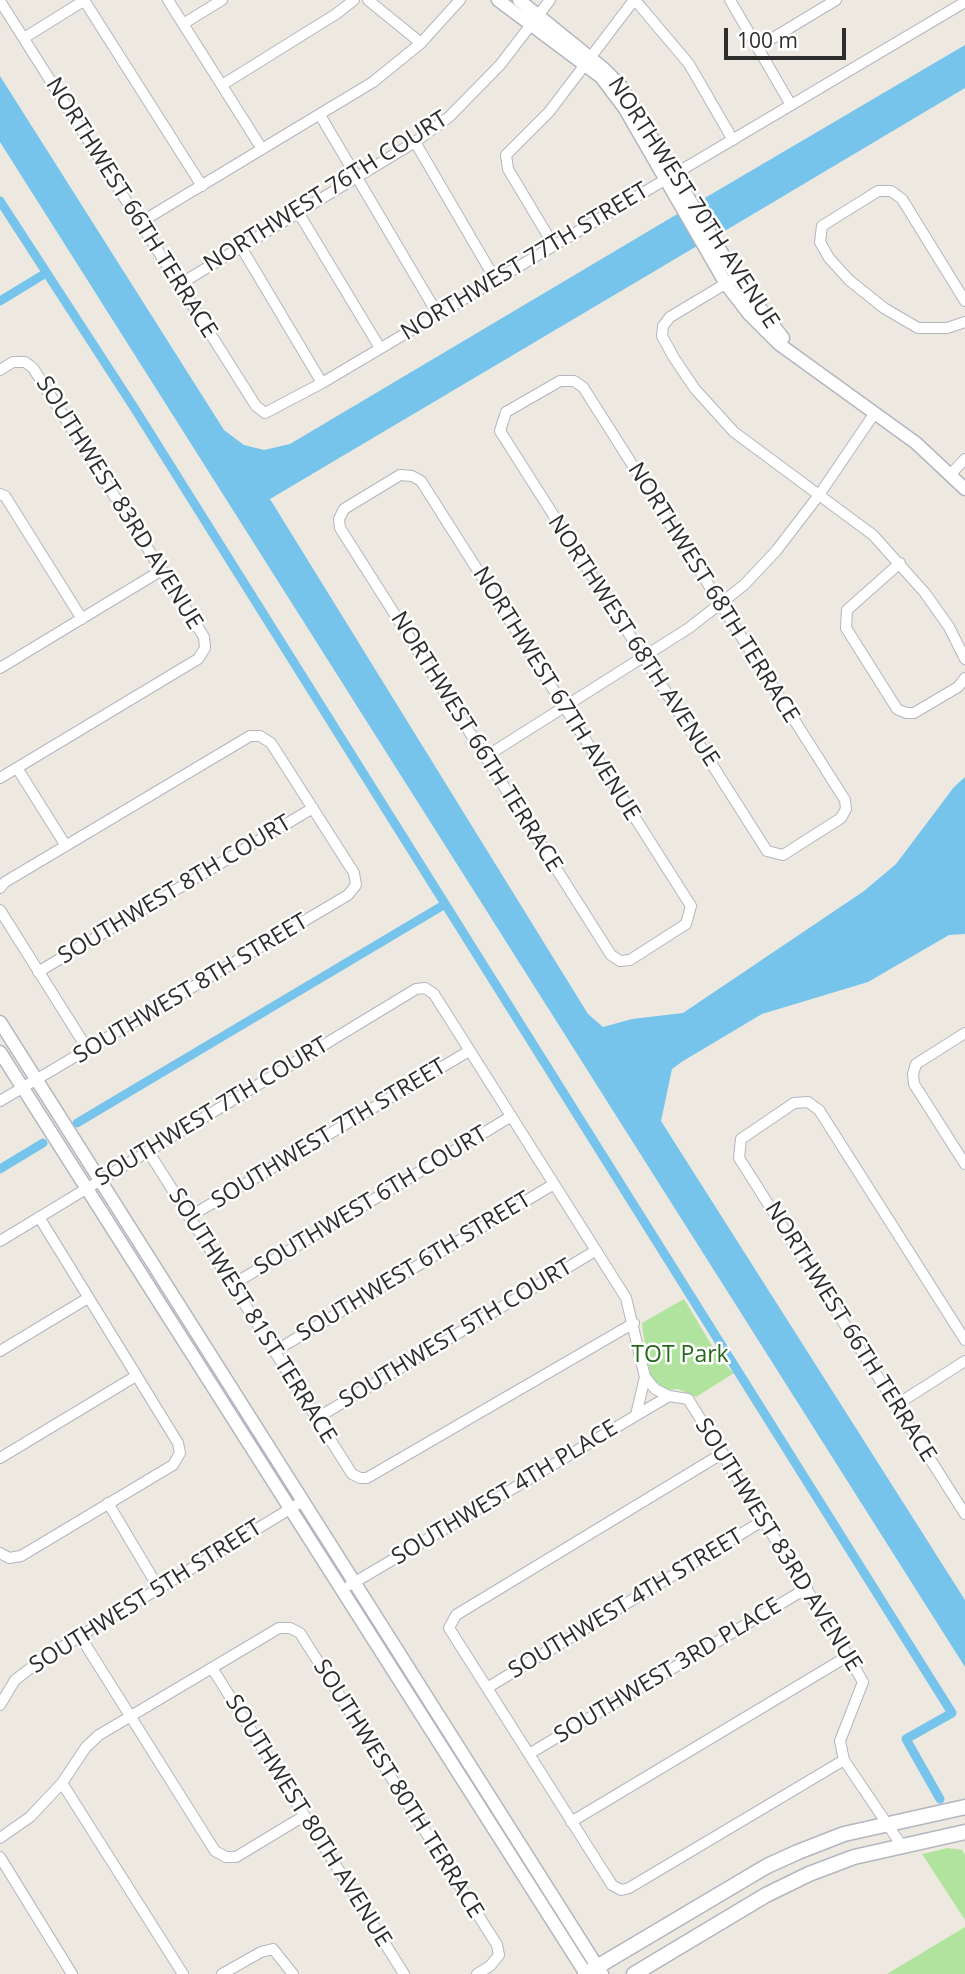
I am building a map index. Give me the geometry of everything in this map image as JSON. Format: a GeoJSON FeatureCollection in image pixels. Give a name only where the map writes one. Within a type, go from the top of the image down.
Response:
{"type":"FeatureCollection","features":[{"type":"Feature","properties":{"kind":"main road"},"geometry":{"type":"LineString","coordinates":[[592,1972],[767,1866],[844,1834],[965,1807]]}},
{"type":"Feature","properties":{"kind":"main road"},"geometry":{"type":"LineString","coordinates":[[634,1974],[779,1888],[854,1857],[965,1832]]}},
{"type":"Feature","properties":{"kind":"street"},"geometry":{"type":"LineString","coordinates":[[24,38],[84,0],[202,186]]}},
{"type":"Feature","properties":{"kind":"street"},"geometry":{"type":"LineString","coordinates":[[168,0],[262,149]]}},
{"type":"Feature","properties":{"kind":"street"},"geometry":{"type":"LineString","coordinates":[[183,24],[222,0]]}},
{"type":"Feature","properties":{"kind":"street"},"geometry":{"type":"LineString","coordinates":[[222,85],[354,0]]}},
{"type":"Feature","properties":{"kind":"street"},"geometry":{"type":"LineString","coordinates":[[368,0],[421,43]]}},
{"type":"Feature","properties":{"kind":"street"},"geometry":{"type":"LineString","coordinates":[[141,222],[373,82],[421,43],[460,0]]}},
{"type":"Feature","properties":{"kind":"street","name":"NORTHWEST 70TH AVENUE"},"geometry":{"type":"LineString","coordinates":[[498,0],[536,20],[588,61],[625,109],[669,177],[749,314],[798,358],[951,474],[965,489]]}},
{"type":"Feature","properties":{"kind":"street","name":"NORTHWEST 70TH AVENUE"},"geometry":{"type":"LineString","coordinates":[[519,0],[536,20]]}},
{"type":"Feature","properties":{"kind":"street","name":"NORTHWEST 76TH COURT"},"geometry":{"type":"LineString","coordinates":[[180,284],[415,142],[478,91],[550,0]]}},
{"type":"Feature","properties":{"kind":"street"},"geometry":{"type":"LineString","coordinates":[[554,246],[505,162],[506,155],[550,112],[634,0],[690,64],[733,139]]}},
{"type":"Feature","properties":{"kind":"street"},"geometry":{"type":"LineString","coordinates":[[730,0],[790,105]]}},
{"type":"Feature","properties":{"kind":"street"},"geometry":{"type":"LineString","coordinates":[[758,47],[821,4],[836,0]]}},
{"type":"Feature","properties":{"kind":"street","name":"NORTHWEST 66TH TERRACE"},"geometry":{"type":"LineString","coordinates":[[0,1],[256,406],[265,413]]}},
{"type":"Feature","properties":{"kind":"street","name":"NORTHWEST 77TH STREET"},"geometry":{"type":"LineString","coordinates":[[265,413],[322,383],[965,2]]}},
{"type":"Feature","properties":{"kind":"street"},"geometry":{"type":"LineString","coordinates":[[320,115],[437,313]]}},
{"type":"Feature","properties":{"kind":"street"},"geometry":{"type":"LineString","coordinates":[[415,142],[495,279]]}},
{"type":"Feature","properties":{"kind":"street"},"geometry":{"type":"LineString","coordinates":[[965,302],[902,199],[891,191],[878,191],[822,226],[820,242],[830,258],[849,280],[903,321],[918,328],[932,329],[965,321]]}},
{"type":"Feature","properties":{"kind":"street"},"geometry":{"type":"LineString","coordinates":[[299,212],[380,348]]}},
{"type":"Feature","properties":{"kind":"street"},"geometry":{"type":"LineString","coordinates":[[241,247],[322,383]]}},
{"type":"Feature","properties":{"kind":"street"},"geometry":{"type":"LineString","coordinates":[[732,281],[670,317],[663,326],[662,336],[674,358],[712,410],[734,432],[873,535],[900,563],[948,627],[965,659]]}},
{"type":"Feature","properties":{"kind":"street","name":"SOUTHWEST 83RD AVENUE"},"geometry":{"type":"LineString","coordinates":[[0,370],[13,362],[25,362],[33,368],[204,637],[205,648],[198,659],[17,768]]}},
{"type":"Feature","properties":{"kind":"street","name":"NORTHWEST 68TH AVENUE"},"geometry":{"type":"LineString","coordinates":[[574,381],[560,382],[506,412],[500,431],[767,851],[774,855]]}},
{"type":"Feature","properties":{"kind":"street","name":"NORTHWEST 68TH TERRACE"},"geometry":{"type":"LineString","coordinates":[[574,381],[583,387],[845,800],[846,809],[841,818],[783,855],[774,855]]}},
{"type":"Feature","properties":{"kind":"street"},"geometry":{"type":"LineString","coordinates":[[485,757],[643,658],[721,605],[776,551],[819,495],[874,414]]}},
{"type":"Feature","properties":{"kind":"street"},"geometry":{"type":"LineString","coordinates":[[951,474],[965,459]]}},
{"type":"Feature","properties":{"kind":"street","name":"NORTHWEST 66TH TERRACE"},"geometry":{"type":"LineString","coordinates":[[412,476],[400,475],[344,509],[339,519],[340,528],[611,955],[620,961]]}},
{"type":"Feature","properties":{"kind":"street","name":"NORTHWEST 67TH AVENUE"},"geometry":{"type":"LineString","coordinates":[[412,476],[421,481],[691,906],[691,917],[686,924],[630,960],[620,961]]}},
{"type":"Feature","properties":{"kind":"street"},"geometry":{"type":"LineString","coordinates":[[0,494],[5,496],[82,619]]}},
{"type":"Feature","properties":{"kind":"street"},"geometry":{"type":"LineString","coordinates":[[900,563],[847,610],[844,618],[846,628],[897,709],[906,713],[914,713],[947,694],[965,678]]}},
{"type":"Feature","properties":{"kind":"street"},"geometry":{"type":"LineString","coordinates":[[0,668],[162,570]]}},
{"type":"Feature","properties":{"kind":"street"},"geometry":{"type":"LineString","coordinates":[[0,888],[65,846],[250,736],[260,736],[271,743],[313,808]]}},
{"type":"Feature","properties":{"kind":"street"},"geometry":{"type":"LineString","coordinates":[[0,778],[17,768],[65,846]]}},
{"type":"Feature","properties":{"kind":"street","name":"SOUTHWEST 8TH STREET"},"geometry":{"type":"LineString","coordinates":[[0,1101],[348,895],[356,885],[354,873],[313,808]]}},
{"type":"Feature","properties":{"kind":"street","name":"SOUTHWEST 8TH COURT"},"geometry":{"type":"LineString","coordinates":[[38,972],[313,808]]}},
{"type":"Feature","properties":{"kind":"street"},"geometry":{"type":"LineString","coordinates":[[0,910],[88,1050]]}},
{"type":"Feature","properties":{"kind":"street","name":"SOUTHWEST 7TH COURT"},"geometry":{"type":"LineString","coordinates":[[0,1241],[416,989],[425,988],[434,994],[469,1051]]}},
{"type":"Feature","properties":{"kind":"street"},"geometry":{"type":"LineString","coordinates":[[0,1022],[354,1582],[592,1972]]}},
{"type":"Feature","properties":{"kind":"street"},"geometry":{"type":"LineString","coordinates":[[965,1033],[916,1064],[913,1074],[914,1084],[965,1164]]}},
{"type":"Feature","properties":{"kind":"street"},"geometry":{"type":"LineString","coordinates":[[469,1051],[626,1298],[645,1377],[636,1415]]}},
{"type":"Feature","properties":{"kind":"street","name":"SOUTHWEST 7TH STREET"},"geometry":{"type":"LineString","coordinates":[[189,1217],[469,1051]]}},
{"type":"Feature","properties":{"kind":"street"},"geometry":{"type":"LineString","coordinates":[[0,1052],[341,1590],[592,1972]]}},
{"type":"Feature","properties":{"kind":"street","name":"NORTHWEST 66TH TERRACE"},"geometry":{"type":"LineString","coordinates":[[965,1340],[819,1110],[808,1102],[794,1103],[741,1139],[739,1158],[965,1514]]}},
{"type":"Feature","properties":{"kind":"street","name":"SOUTHWEST 6TH COURT"},"geometry":{"type":"LineString","coordinates":[[232,1285],[510,1117]]}},
{"type":"Feature","properties":{"kind":"street","name":"SOUTHWEST 81ST TERRACE"},"geometry":{"type":"LineString","coordinates":[[148,1151],[352,1474],[360,1478],[367,1478],[634,1323]]}},
{"type":"Feature","properties":{"kind":"street","name":"SOUTHWEST 6TH STREET"},"geometry":{"type":"LineString","coordinates":[[275,1351],[554,1184]]}},
{"type":"Feature","properties":{"kind":"street"},"geometry":{"type":"LineString","coordinates":[[5,1556],[21,1556],[173,1465],[180,1453],[178,1443],[39,1217]]}},
{"type":"Feature","properties":{"kind":"street","name":"SOUTHWEST 5TH COURT"},"geometry":{"type":"LineString","coordinates":[[317,1418],[595,1251]]}},
{"type":"Feature","properties":{"kind":"street"},"geometry":{"type":"LineString","coordinates":[[0,1351],[88,1298]]}},
{"type":"Feature","properties":{"kind":"street"},"geometry":{"type":"LineString","coordinates":[[896,1405],[965,1361]]}},
{"type":"Feature","properties":{"kind":"street"},"geometry":{"type":"LineString","coordinates":[[0,1458],[136,1376]]}},
{"type":"Feature","properties":{"kind":"street","name":"SOUTHWEST 83RD AVENUE"},"geometry":{"type":"LineString","coordinates":[[645,1377],[655,1389],[669,1396],[688,1399],[863,1682],[840,1741],[844,1760]]}},
{"type":"Feature","properties":{"kind":"street","name":"SOUTHWEST 4TH PLACE"},"geometry":{"type":"LineString","coordinates":[[341,1590],[669,1396]]}},
{"type":"Feature","properties":{"kind":"street"},"geometry":{"type":"LineString","coordinates":[[723,1453],[450,1621],[449,1628],[612,1885],[621,1890],[629,1888],[844,1760],[902,1846]]}},
{"type":"Feature","properties":{"kind":"street","name":"SOUTHWEST 5TH STREET"},"geometry":{"type":"LineString","coordinates":[[0,1705],[15,1680],[79,1636],[303,1501]]}},
{"type":"Feature","properties":{"kind":"street"},"geometry":{"type":"LineString","coordinates":[[108,1503],[158,1587]]}},
{"type":"Feature","properties":{"kind":"street","name":"SOUTHWEST 4TH STREET"},"geometry":{"type":"LineString","coordinates":[[487,1688],[764,1520]]}},
{"type":"Feature","properties":{"kind":"street","name":"SOUTHWEST 3RD PLACE"},"geometry":{"type":"LineString","coordinates":[[529,1755],[807,1588]]}},
{"type":"Feature","properties":{"kind":"street","name":"SOUTHWEST 80TH TERRACE"},"geometry":{"type":"LineString","coordinates":[[212,1668],[279,1628],[290,1628],[300,1633],[497,1945],[499,1955],[490,1966],[477,1974]]}},
{"type":"Feature","properties":{"kind":"street"},"geometry":{"type":"LineString","coordinates":[[79,1636],[215,1851],[226,1857],[236,1857],[304,1816]]}},
{"type":"Feature","properties":{"kind":"street"},"geometry":{"type":"LineString","coordinates":[[571,1822],[848,1656]]}},
{"type":"Feature","properties":{"kind":"street"},"geometry":{"type":"LineString","coordinates":[[0,1838],[30,1817],[62,1783],[86,1747],[131,1716],[212,1668]]}},
{"type":"Feature","properties":{"kind":"street","name":"SOUTHWEST 80TH AVENUE"},"geometry":{"type":"LineString","coordinates":[[212,1668],[404,1974]]}},
{"type":"Feature","properties":{"kind":"street"},"geometry":{"type":"LineString","coordinates":[[62,1783],[183,1974]]}},
{"type":"Feature","properties":{"kind":"street"},"geometry":{"type":"LineString","coordinates":[[0,1857],[72,1974]]}},
{"type":"Feature","properties":{"kind":"street"},"geometry":{"type":"LineString","coordinates":[[222,1974],[261,1952],[273,1949],[293,1974]]}},
{"type":"Feature","properties":{"kind":"green space","name":"TOT Park"},"geometry":{"type":"Polygon","coordinates":[[[684,1299],[721,1361],[734,1373],[696,1397],[678,1389],[667,1390],[651,1378],[643,1333],[642,1323],[684,1299]]]}},
{"type":"Feature","properties":{"kind":"green space"},"geometry":{"type":"Polygon","coordinates":[[[948,1848],[962,1850],[965,1855],[965,1920],[922,1854],[948,1848]]]}},
{"type":"Feature","properties":{"kind":"green space"},"geometry":{"type":"Polygon","coordinates":[[[965,1927],[965,1974],[887,1974],[965,1927]]]}},
{"type":"Feature","properties":{"kind":"water"},"geometry":{"type":"Polygon","coordinates":[[[965,45],[965,88],[718,235],[698,202],[965,45]]]}},
{"type":"Feature","properties":{"kind":"water"},"geometry":{"type":"Polygon","coordinates":[[[0,76],[224,430],[244,445],[264,450],[290,444],[679,213],[697,246],[270,499],[588,1014],[603,1027],[632,1019],[683,1013],[864,891],[896,864],[954,787],[965,777],[965,934],[949,935],[868,982],[762,1014],[683,1061],[672,1069],[661,1121],[965,1600],[965,1667],[0,142],[0,76]]]}},
{"type":"Feature","properties":{"kind":"waterway"},"geometry":{"type":"LineString","coordinates":[[0,201],[135,409],[952,1713],[906,1739],[940,1799]]}},
{"type":"Feature","properties":{"kind":"waterway"},"geometry":{"type":"LineString","coordinates":[[0,301],[46,273]]}},
{"type":"Feature","properties":{"kind":"waterway"},"geometry":{"type":"LineString","coordinates":[[77,1123],[442,906]]}},
{"type":"Feature","properties":{"kind":"waterway"},"geometry":{"type":"LineString","coordinates":[[0,1169],[43,1143]]}}]}
